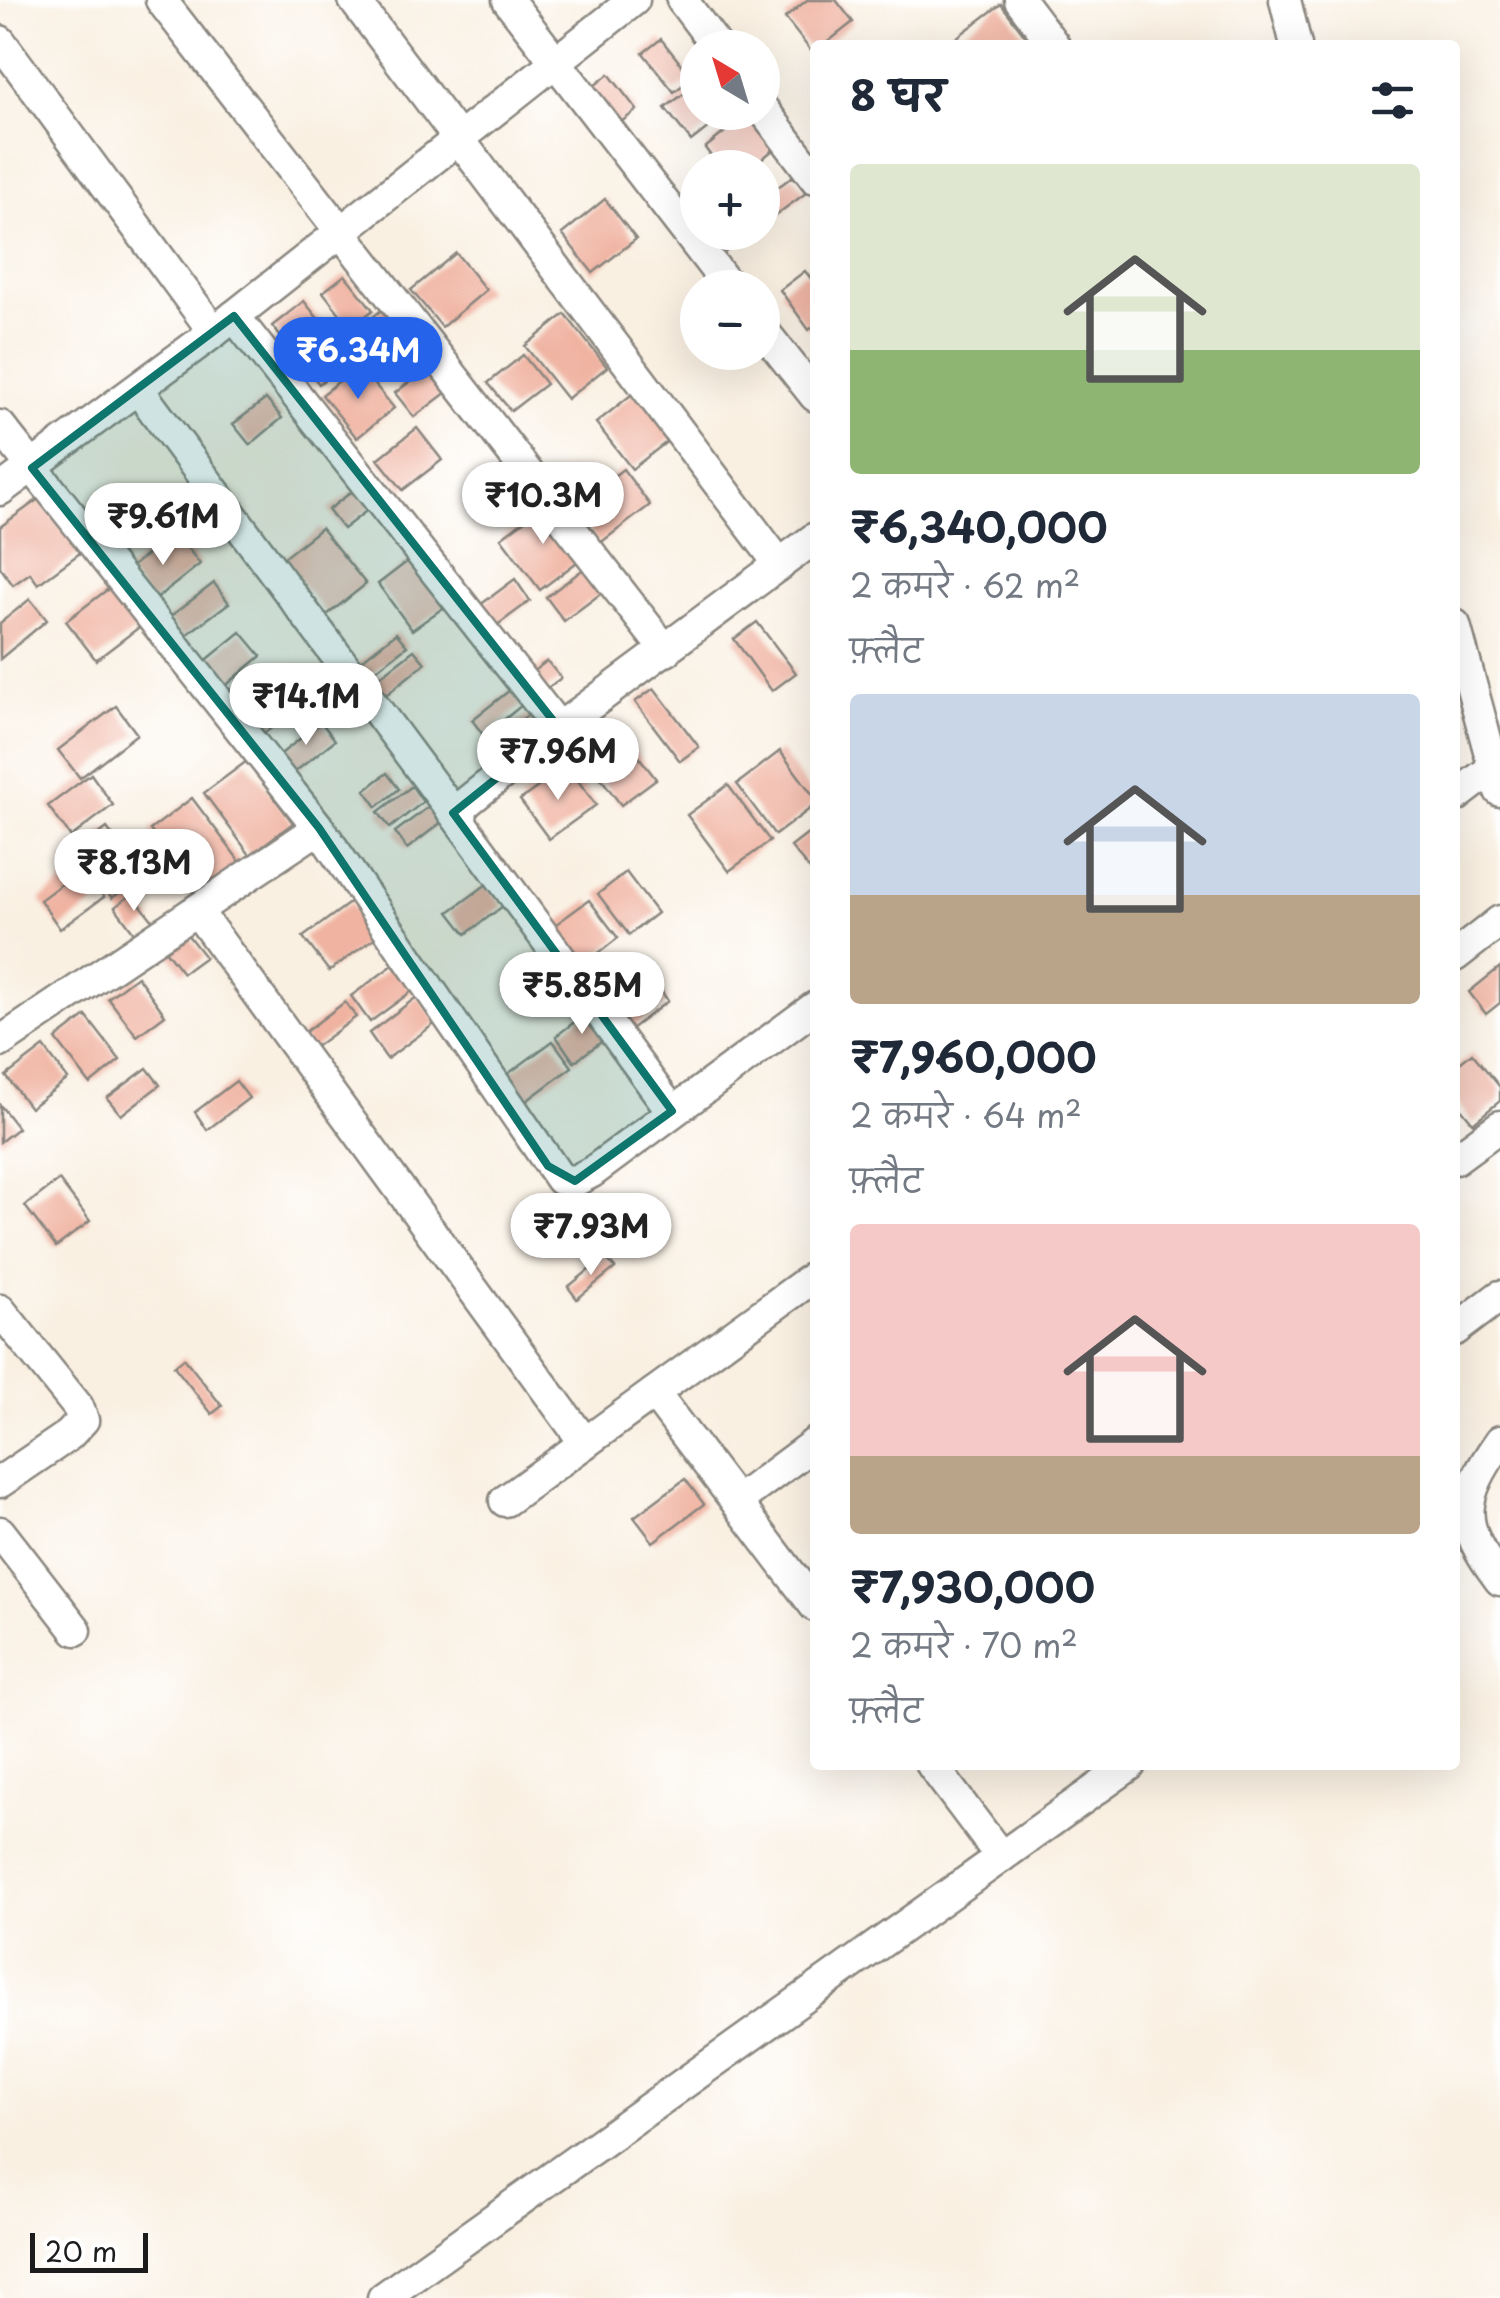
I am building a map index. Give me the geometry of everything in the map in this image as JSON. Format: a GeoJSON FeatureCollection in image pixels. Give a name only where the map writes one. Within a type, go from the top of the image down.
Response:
{"type":"FeatureCollection","features":[{"type":"Feature","properties":{"kind":"street"},"geometry":{"type":"LineString","coordinates":[[162,0],[666,651]]}},
{"type":"Feature","properties":{"kind":"street"},"geometry":{"type":"LineString","coordinates":[[354,0],[780,565]]}},
{"type":"Feature","properties":{"kind":"street"},"geometry":{"type":"LineString","coordinates":[[508,0],[716,270]]}},
{"type":"Feature","properties":{"kind":"street"},"geometry":{"type":"LineString","coordinates":[[0,490],[224,324],[634,0]]}},
{"type":"Feature","properties":{"kind":"street"},"geometry":{"type":"LineString","coordinates":[[682,0],[704,30]]}},
{"type":"Feature","properties":{"kind":"street"},"geometry":{"type":"LineString","coordinates":[[1020,0],[1050,40]]}},
{"type":"Feature","properties":{"kind":"street"},"geometry":{"type":"LineString","coordinates":[[1285,0],[1295,40]]}},
{"type":"Feature","properties":{"kind":"street"},"geometry":{"type":"LineString","coordinates":[[0,41],[224,324],[559,728]]}},
{"type":"Feature","properties":{"kind":"street"},"geometry":{"type":"LineString","coordinates":[[779,130],[810,171]]}},
{"type":"Feature","properties":{"kind":"street"},"geometry":{"type":"LineString","coordinates":[[780,352],[810,390]]}},
{"type":"Feature","properties":{"kind":"street"},"geometry":{"type":"LineString","coordinates":[[138,390],[672,1111]]}},
{"type":"Feature","properties":{"kind":"street"},"geometry":{"type":"LineString","coordinates":[[0,426],[319,828],[560,1179],[574,1180],[592,1172],[810,1011]]}},
{"type":"Feature","properties":{"kind":"street"},"geometry":{"type":"LineString","coordinates":[[460,823],[462,806],[559,728],[810,542]]}},
{"type":"Feature","properties":{"kind":"street"},"geometry":{"type":"LineString","coordinates":[[1460,642],[1495,759],[1460,793]]}},
{"type":"Feature","properties":{"kind":"street"},"geometry":{"type":"LineString","coordinates":[[0,1042],[319,828]]}},
{"type":"Feature","properties":{"kind":"street"},"geometry":{"type":"LineString","coordinates":[[197,911],[585,1443]]}},
{"type":"Feature","properties":{"kind":"street"},"geometry":{"type":"LineString","coordinates":[[1460,952],[1500,921]]}},
{"type":"Feature","properties":{"kind":"street"},"geometry":{"type":"LineString","coordinates":[[1460,1155],[1500,1126]]}},
{"type":"Feature","properties":{"kind":"street"},"geometry":{"type":"LineString","coordinates":[[505,1502],[810,1280]]}},
{"type":"Feature","properties":{"kind":"street"},"geometry":{"type":"LineString","coordinates":[[1460,1326],[1500,1296]]}},
{"type":"Feature","properties":{"kind":"street"},"geometry":{"type":"LineString","coordinates":[[0,1310],[78,1407],[83,1420],[69,1435],[0,1482]]}},
{"type":"Feature","properties":{"kind":"street"},"geometry":{"type":"LineString","coordinates":[[654,1393],[810,1599]]}},
{"type":"Feature","properties":{"kind":"street"},"geometry":{"type":"LineString","coordinates":[[1500,1440],[1476,1474],[1461,1529],[1500,1580]]}},
{"type":"Feature","properties":{"kind":"street"},"geometry":{"type":"LineString","coordinates":[[737,1501],[810,1447]]}},
{"type":"Feature","properties":{"kind":"street"},"geometry":{"type":"LineString","coordinates":[[0,1532],[76,1630]]}},
{"type":"Feature","properties":{"kind":"street"},"geometry":{"type":"LineString","coordinates":[[936,1770],[1001,1857]]}},
{"type":"Feature","properties":{"kind":"street"},"geometry":{"type":"LineString","coordinates":[[384,2298],[1123,1770]]}},
{"type":"Feature","properties":{"kind":"highlighted area"},"geometry":{"type":"Polygon","coordinates":[[[234,316],[559,728],[453,813],[672,1111],[575,1181],[548,1166],[319,828],[32,468],[234,316]]]}},
{"type":"Feature","properties":{"kind":"building"},"geometry":{"type":"Polygon","coordinates":[[[807,0],[836,0],[853,22],[830,40],[810,40],[810,50],[785,18],[807,0]]]}},
{"type":"Feature","properties":{"kind":"building"},"geometry":{"type":"Polygon","coordinates":[[[1001,4],[1027,38],[1025,40],[953,40],[1001,4]]]}},
{"type":"Feature","properties":{"kind":"building"},"geometry":{"type":"Polygon","coordinates":[[[661,39],[680,63],[680,87],[674,92],[643,53],[661,39]]]}},
{"type":"Feature","properties":{"kind":"building"},"geometry":{"type":"Polygon","coordinates":[[[609,74],[637,110],[617,125],[589,90],[609,74]]]}},
{"type":"Feature","properties":{"kind":"building"},"geometry":{"type":"Polygon","coordinates":[[[680,97],[680,127],[665,108],[680,97]]]}},
{"type":"Feature","properties":{"kind":"building"},"geometry":{"type":"Polygon","coordinates":[[[682,130],[705,130],[691,141],[682,130]]]}},
{"type":"Feature","properties":{"kind":"building"},"geometry":{"type":"Polygon","coordinates":[[[727,130],[758,130],[774,149],[706,150],[727,130]]]}},
{"type":"Feature","properties":{"kind":"building"},"geometry":{"type":"Polygon","coordinates":[[[793,176],[806,193],[780,212],[780,186],[793,176]]]}},
{"type":"Feature","properties":{"kind":"building"},"geometry":{"type":"Polygon","coordinates":[[[605,199],[636,239],[593,273],[562,234],[605,199]]]}},
{"type":"Feature","properties":{"kind":"building"},"geometry":{"type":"Polygon","coordinates":[[[456,253],[486,290],[442,327],[411,290],[456,253]]]}},
{"type":"Feature","properties":{"kind":"building"},"geometry":{"type":"Polygon","coordinates":[[[805,271],[810,278],[809,330],[780,290],[805,271]]]}},
{"type":"Feature","properties":{"kind":"building"},"geometry":{"type":"Polygon","coordinates":[[[345,275],[373,310],[351,328],[323,292],[345,275]]]}},
{"type":"Feature","properties":{"kind":"building"},"geometry":{"type":"Polygon","coordinates":[[[304,301],[350,359],[319,384],[272,326],[304,301]]]}},
{"type":"Feature","properties":{"kind":"building"},"geometry":{"type":"Polygon","coordinates":[[[389,304],[403,322],[357,358],[343,341],[389,304]]]}},
{"type":"Feature","properties":{"kind":"building"},"geometry":{"type":"Polygon","coordinates":[[[565,314],[607,367],[567,399],[525,346],[565,314]]]}},
{"type":"Feature","properties":{"kind":"building"},"geometry":{"type":"Polygon","coordinates":[[[523,355],[546,384],[511,411],[488,383],[523,355]]]}},
{"type":"Feature","properties":{"kind":"building"},"geometry":{"type":"Polygon","coordinates":[[[437,361],[455,386],[414,417],[395,393],[437,361]]]}},
{"type":"Feature","properties":{"kind":"building"},"geometry":{"type":"Polygon","coordinates":[[[359,365],[394,408],[357,438],[322,395],[359,365]]]}},
{"type":"Feature","properties":{"kind":"building"},"geometry":{"type":"Polygon","coordinates":[[[641,387],[678,433],[632,469],[596,423],[641,387]]]}},
{"type":"Feature","properties":{"kind":"building"},"geometry":{"type":"Polygon","coordinates":[[[266,399],[282,418],[250,445],[233,424],[266,399]]]}},
{"type":"Feature","properties":{"kind":"building"},"geometry":{"type":"Polygon","coordinates":[[[417,428],[442,460],[403,490],[378,459],[417,428]]]}},
{"type":"Feature","properties":{"kind":"building"},"geometry":{"type":"Polygon","coordinates":[[[514,468],[524,480],[481,514],[471,502],[514,468]]]}},
{"type":"Feature","properties":{"kind":"building"},"geometry":{"type":"Polygon","coordinates":[[[623,469],[650,505],[599,544],[572,508],[623,469]]]}},
{"type":"Feature","properties":{"kind":"building"},"geometry":{"type":"Polygon","coordinates":[[[363,483],[378,502],[343,529],[328,510],[363,483]]]}},
{"type":"Feature","properties":{"kind":"building"},"geometry":{"type":"Polygon","coordinates":[[[40,498],[80,553],[38,584],[30,573],[13,585],[0,567],[0,527],[40,498]]]}},
{"type":"Feature","properties":{"kind":"building"},"geometry":{"type":"Polygon","coordinates":[[[546,504],[585,556],[540,590],[501,538],[546,504]]]}},
{"type":"Feature","properties":{"kind":"building"},"geometry":{"type":"Polygon","coordinates":[[[321,528],[366,584],[327,615],[282,559],[321,528]]]}},
{"type":"Feature","properties":{"kind":"building"},"geometry":{"type":"Polygon","coordinates":[[[175,532],[200,564],[151,603],[126,571],[175,532]]]}},
{"type":"Feature","properties":{"kind":"building"},"geometry":{"type":"Polygon","coordinates":[[[412,558],[447,605],[412,630],[378,584],[412,558]]]}},
{"type":"Feature","properties":{"kind":"building"},"geometry":{"type":"Polygon","coordinates":[[[585,568],[603,592],[564,621],[546,597],[585,568]]]}},
{"type":"Feature","properties":{"kind":"building"},"geometry":{"type":"Polygon","coordinates":[[[515,579],[530,601],[492,629],[476,608],[515,579]]]}},
{"type":"Feature","properties":{"kind":"building"},"geometry":{"type":"Polygon","coordinates":[[[120,580],[150,619],[96,660],[66,621],[120,580]]]}},
{"type":"Feature","properties":{"kind":"building"},"geometry":{"type":"Polygon","coordinates":[[[214,583],[229,603],[182,638],[167,619],[214,583]]]}},
{"type":"Feature","properties":{"kind":"building"},"geometry":{"type":"Polygon","coordinates":[[[30,599],[47,620],[0,659],[0,623],[30,599]]]}},
{"type":"Feature","properties":{"kind":"building"},"geometry":{"type":"Polygon","coordinates":[[[757,622],[796,673],[772,691],[734,639],[757,622]]]}},
{"type":"Feature","properties":{"kind":"building"},"geometry":{"type":"Polygon","coordinates":[[[241,632],[261,656],[223,688],[203,663],[241,632]]]}},
{"type":"Feature","properties":{"kind":"building"},"geometry":{"type":"Polygon","coordinates":[[[396,633],[407,646],[368,676],[358,663],[396,633]]]}},
{"type":"Feature","properties":{"kind":"building"},"geometry":{"type":"Polygon","coordinates":[[[414,650],[425,663],[381,699],[369,685],[414,650]]]}},
{"type":"Feature","properties":{"kind":"building"},"geometry":{"type":"Polygon","coordinates":[[[547,661],[561,678],[541,693],[527,676],[547,661]]]}},
{"type":"Feature","properties":{"kind":"building"},"geometry":{"type":"Polygon","coordinates":[[[281,686],[298,708],[263,734],[247,713],[281,686]]]}},
{"type":"Feature","properties":{"kind":"building"},"geometry":{"type":"Polygon","coordinates":[[[654,688],[699,747],[680,761],[635,702],[654,688]]]}},
{"type":"Feature","properties":{"kind":"building"},"geometry":{"type":"Polygon","coordinates":[[[510,690],[522,705],[484,736],[472,720],[510,690]]]}},
{"type":"Feature","properties":{"kind":"building"},"geometry":{"type":"Polygon","coordinates":[[[116,706],[137,734],[80,778],[58,750],[116,706]]]}},
{"type":"Feature","properties":{"kind":"building"},"geometry":{"type":"Polygon","coordinates":[[[536,709],[551,728],[515,756],[500,736],[536,709]]]}},
{"type":"Feature","properties":{"kind":"building"},"geometry":{"type":"Polygon","coordinates":[[[321,722],[335,740],[291,775],[277,757],[321,722]]]}},
{"type":"Feature","properties":{"kind":"building"},"geometry":{"type":"Polygon","coordinates":[[[613,723],[656,779],[621,805],[579,749],[613,723]]]}},
{"type":"Feature","properties":{"kind":"building"},"geometry":{"type":"Polygon","coordinates":[[[780,751],[810,791],[810,809],[775,835],[737,784],[780,751]]]}},
{"type":"Feature","properties":{"kind":"building"},"geometry":{"type":"Polygon","coordinates":[[[247,761],[293,823],[250,855],[204,793],[247,761]]]}},
{"type":"Feature","properties":{"kind":"building"},"geometry":{"type":"Polygon","coordinates":[[[567,766],[596,805],[549,839],[520,800],[567,766]]]}},
{"type":"Feature","properties":{"kind":"building"},"geometry":{"type":"Polygon","coordinates":[[[387,773],[399,789],[377,807],[365,790],[387,773]]]}},
{"type":"Feature","properties":{"kind":"building"},"geometry":{"type":"Polygon","coordinates":[[[91,774],[113,805],[71,837],[48,806],[91,774]]]}},
{"type":"Feature","properties":{"kind":"building"},"geometry":{"type":"Polygon","coordinates":[[[728,785],[770,841],[729,871],[687,815],[728,785]]]}},
{"type":"Feature","properties":{"kind":"building"},"geometry":{"type":"Polygon","coordinates":[[[412,786],[423,802],[390,828],[378,812],[412,786]]]}},
{"type":"Feature","properties":{"kind":"building"},"geometry":{"type":"Polygon","coordinates":[[[192,798],[241,863],[199,895],[150,830],[192,798]]]}},
{"type":"Feature","properties":{"kind":"building"},"geometry":{"type":"Polygon","coordinates":[[[435,802],[447,818],[407,849],[395,832],[435,802]]]}},
{"type":"Feature","properties":{"kind":"building"},"geometry":{"type":"Polygon","coordinates":[[[107,828],[143,876],[112,898],[77,851],[107,828]]]}},
{"type":"Feature","properties":{"kind":"building"},"geometry":{"type":"Polygon","coordinates":[[[810,832],[810,870],[791,847],[810,832]]]}},
{"type":"Feature","properties":{"kind":"building"},"geometry":{"type":"Polygon","coordinates":[[[83,868],[104,897],[60,929],[40,900],[83,868]]]}},
{"type":"Feature","properties":{"kind":"building"},"geometry":{"type":"Polygon","coordinates":[[[626,872],[657,913],[629,935],[598,894],[626,872]]]}},
{"type":"Feature","properties":{"kind":"building"},"geometry":{"type":"Polygon","coordinates":[[[487,884],[503,906],[466,934],[449,912],[487,884]]]}},
{"type":"Feature","properties":{"kind":"building"},"geometry":{"type":"Polygon","coordinates":[[[132,894],[153,921],[135,934],[115,907],[132,894]]]}},
{"type":"Feature","properties":{"kind":"building"},"geometry":{"type":"Polygon","coordinates":[[[589,900],[618,938],[577,970],[548,930],[589,900]]]}},
{"type":"Feature","properties":{"kind":"building"},"geometry":{"type":"Polygon","coordinates":[[[351,902],[376,937],[329,971],[303,937],[351,902]]]}},
{"type":"Feature","properties":{"kind":"building"},"geometry":{"type":"Polygon","coordinates":[[[183,929],[205,957],[183,973],[161,945],[183,929]]]}},
{"type":"Feature","properties":{"kind":"building"},"geometry":{"type":"Polygon","coordinates":[[[393,965],[412,991],[370,1022],[351,996],[393,965]]]}},
{"type":"Feature","properties":{"kind":"building"},"geometry":{"type":"Polygon","coordinates":[[[1500,967],[1500,1003],[1486,1014],[1469,992],[1500,967]]]}},
{"type":"Feature","properties":{"kind":"building"},"geometry":{"type":"Polygon","coordinates":[[[137,976],[165,1015],[137,1036],[108,998],[137,976]]]}},
{"type":"Feature","properties":{"kind":"building"},"geometry":{"type":"Polygon","coordinates":[[[655,982],[668,1001],[627,1032],[613,1014],[655,982]]]}},
{"type":"Feature","properties":{"kind":"building"},"geometry":{"type":"Polygon","coordinates":[[[418,996],[437,1022],[387,1059],[369,1033],[418,996]]]}},
{"type":"Feature","properties":{"kind":"building"},"geometry":{"type":"Polygon","coordinates":[[[345,1002],[356,1017],[311,1050],[301,1035],[345,1002]]]}},
{"type":"Feature","properties":{"kind":"building"},"geometry":{"type":"Polygon","coordinates":[[[589,1011],[608,1037],[574,1062],[556,1036],[589,1011]]]}},
{"type":"Feature","properties":{"kind":"building"},"geometry":{"type":"Polygon","coordinates":[[[86,1016],[120,1060],[90,1084],[56,1039],[86,1016]]]}},
{"type":"Feature","properties":{"kind":"building"},"geometry":{"type":"Polygon","coordinates":[[[553,1041],[572,1067],[525,1102],[505,1076],[553,1041]]]}},
{"type":"Feature","properties":{"kind":"building"},"geometry":{"type":"Polygon","coordinates":[[[44,1047],[68,1079],[30,1108],[6,1076],[44,1047]]]}},
{"type":"Feature","properties":{"kind":"building"},"geometry":{"type":"Polygon","coordinates":[[[1472,1053],[1500,1087],[1500,1101],[1473,1123],[1460,1107],[1460,1063],[1472,1053]]]}},
{"type":"Feature","properties":{"kind":"building"},"geometry":{"type":"Polygon","coordinates":[[[147,1068],[160,1085],[121,1115],[107,1098],[147,1068]]]}},
{"type":"Feature","properties":{"kind":"building"},"geometry":{"type":"Polygon","coordinates":[[[236,1081],[249,1098],[207,1130],[195,1112],[236,1081]]]}},
{"type":"Feature","properties":{"kind":"building"},"geometry":{"type":"Polygon","coordinates":[[[0,1105],[18,1128],[0,1142],[0,1105]]]}},
{"type":"Feature","properties":{"kind":"building"},"geometry":{"type":"Polygon","coordinates":[[[59,1180],[90,1221],[56,1247],[25,1206],[59,1180]]]}},
{"type":"Feature","properties":{"kind":"building"},"geometry":{"type":"Polygon","coordinates":[[[652,1226],[662,1239],[640,1257],[630,1244],[652,1226]]]}},
{"type":"Feature","properties":{"kind":"building"},"geometry":{"type":"Polygon","coordinates":[[[605,1257],[615,1268],[577,1299],[568,1287],[605,1257]]]}},
{"type":"Feature","properties":{"kind":"building"},"geometry":{"type":"Polygon","coordinates":[[[184,1358],[222,1406],[212,1414],[174,1366],[184,1358]]]}},
{"type":"Feature","properties":{"kind":"building"},"geometry":{"type":"Polygon","coordinates":[[[685,1479],[704,1504],[653,1542],[634,1517],[685,1479]]]}}]}
